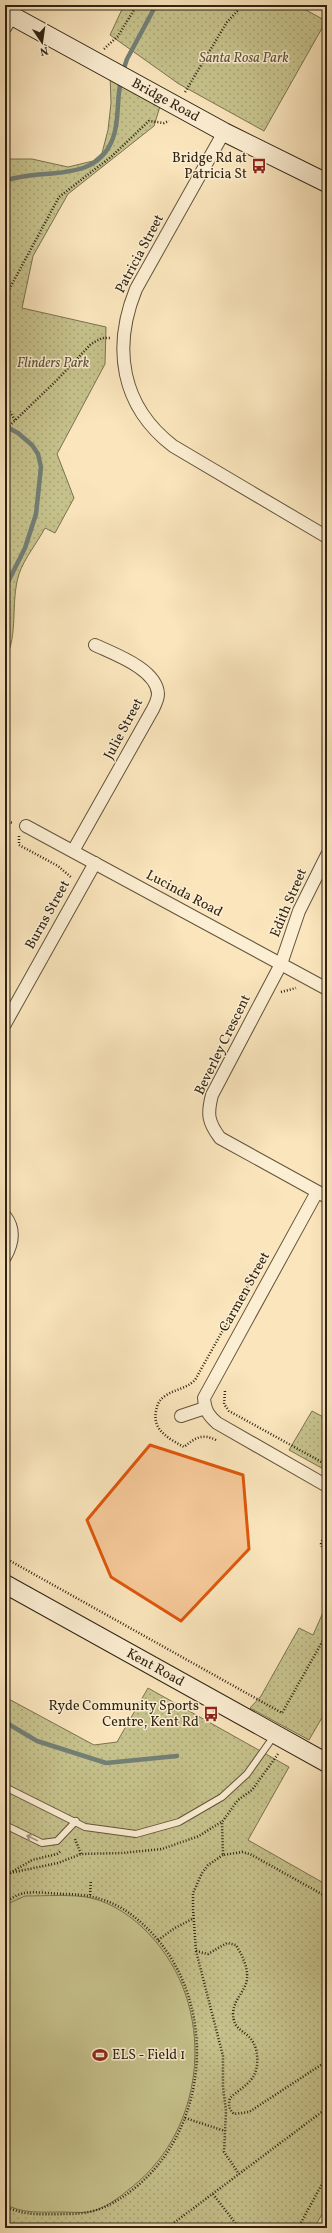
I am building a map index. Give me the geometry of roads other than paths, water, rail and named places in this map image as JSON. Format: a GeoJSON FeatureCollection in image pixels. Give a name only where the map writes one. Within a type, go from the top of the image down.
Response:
{"type":"FeatureCollection","features":[{"type":"Feature","properties":{"kind":"street","name":"Bridge Road"},"geometry":{"type":"LineString","coordinates":[[7,19],[93,60],[224,132],[327,184]]}},
{"type":"Feature","properties":{"kind":"street","name":"Patricia Street"},"geometry":{"type":"LineString","coordinates":[[224,132],[136,289],[126,318],[123,337],[125,370],[133,397],[139,410],[162,437],[187,455],[327,537]]}},
{"type":"Feature","properties":{"kind":"street","name":"Julie Street"},"geometry":{"type":"LineString","coordinates":[[73,851],[153,709],[158,694],[151,676],[131,662],[95,645]]}},
{"type":"Feature","properties":{"kind":"street","name":"Lucinda Road"},"geometry":{"type":"LineString","coordinates":[[20,828],[73,851],[327,989]]}},
{"type":"Feature","properties":{"kind":"street","name":"Edith Street"},"geometry":{"type":"LineString","coordinates":[[281,964],[299,911],[327,855]]}},
{"type":"Feature","properties":{"kind":"street","name":"Burns Street"},"geometry":{"type":"LineString","coordinates":[[5,1024],[95,863]]}},
{"type":"Feature","properties":{"kind":"street","name":"Beverley Crescent"},"geometry":{"type":"LineString","coordinates":[[281,964],[212,1095],[208,1111],[212,1127],[220,1138],[322,1194]]}},
{"type":"Feature","properties":{"kind":"street","name":"Carmen Street"},"geometry":{"type":"LineString","coordinates":[[205,1408],[204,1398],[207,1390],[322,1194]]}},
{"type":"Feature","properties":{"kind":"street"},"geometry":{"type":"LineString","coordinates":[[5,1216],[12,1230],[11,1246],[5,1257]]}},
{"type":"Feature","properties":{"kind":"street"},"geometry":{"type":"LineString","coordinates":[[181,1416],[205,1408],[210,1417],[217,1423],[327,1486]]}},
{"type":"Feature","properties":{"kind":"street","name":"Kent Road"},"geometry":{"type":"LineString","coordinates":[[5,1584],[327,1763]]}},
{"type":"Feature","properties":{"kind":"lane"},"geometry":{"type":"LineString","coordinates":[[5,1788],[86,1827],[136,1834],[179,1822],[227,1792],[282,1738]]}},
{"type":"Feature","properties":{"kind":"lane"},"geometry":{"type":"LineString","coordinates":[[5,1825],[42,1843],[57,1841],[76,1822]]}},
{"type":"Feature","properties":{"kind":"waterway"},"geometry":{"type":"LineString","coordinates":[[123,71],[127,59],[156,5]]}},
{"type":"Feature","properties":{"kind":"waterway"},"geometry":{"type":"LineString","coordinates":[[5,181],[20,177],[81,169],[94,163],[105,153],[113,138],[121,81]]}},
{"type":"Feature","properties":{"kind":"waterway"},"geometry":{"type":"LineString","coordinates":[[5,426],[18,433],[32,445],[38,454],[41,467],[36,514],[25,548],[5,588]]}},
{"type":"Feature","properties":{"kind":"waterway"},"geometry":{"type":"LineString","coordinates":[[5,1722],[37,1741],[106,1763],[177,1756]]}},
{"type":"Feature","properties":{"kind":"place","name":"Bridge Rd at Patricia St"},"geometry":{"type":"Point","coordinates":[259,166]}},
{"type":"Feature","properties":{"kind":"place","name":"Ryde Community Sports Centre, Kent Rd"},"geometry":{"type":"Point","coordinates":[211,1714]}},
{"type":"Feature","properties":{"kind":"place","name":"ELS - Field 1"},"geometry":{"type":"Point","coordinates":[100,2055]}},
{"type":"Feature","properties":{"kind":"park label","name":"Santa Rosa Park"},"geometry":{"type":"Point","coordinates":[244,58]}},
{"type":"Feature","properties":{"kind":"park label","name":"Flinders Park"},"geometry":{"type":"Point","coordinates":[53,363]}}]}
